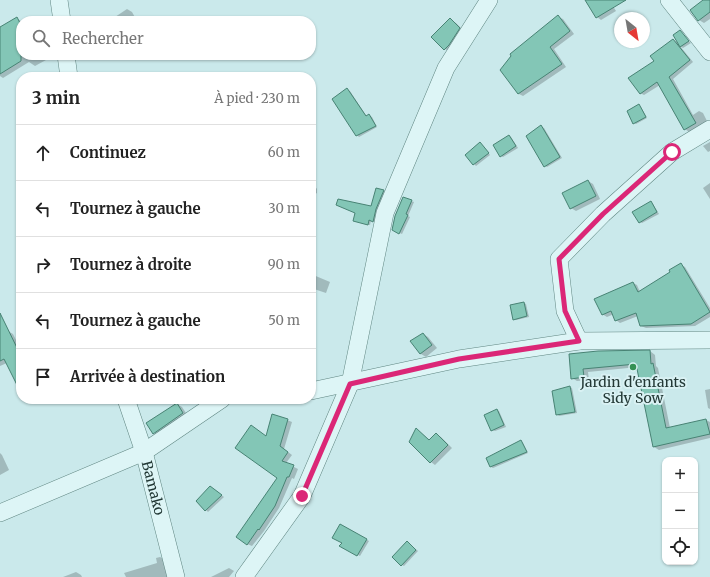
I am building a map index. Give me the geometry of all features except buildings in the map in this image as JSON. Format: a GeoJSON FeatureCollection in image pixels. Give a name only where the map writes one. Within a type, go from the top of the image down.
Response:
{"type":"FeatureCollection","features":[{"type":"Feature","properties":{"kind":"street"},"geometry":{"type":"LineString","coordinates":[[59,0],[61,16]]}},
{"type":"Feature","properties":{"kind":"street"},"geometry":{"type":"LineString","coordinates":[[244,577],[302,496],[350,384],[385,213],[446,68],[489,0]]}},
{"type":"Feature","properties":{"kind":"street"},"geometry":{"type":"LineString","coordinates":[[669,0],[710,52]]}},
{"type":"Feature","properties":{"kind":"street"},"geometry":{"type":"LineString","coordinates":[[67,60],[69,72]]}},
{"type":"Feature","properties":{"kind":"street"},"geometry":{"type":"LineString","coordinates":[[579,341],[565,311],[559,259],[603,214],[672,152],[710,128]]}},
{"type":"Feature","properties":{"kind":"street"},"geometry":{"type":"LineString","coordinates":[[316,390],[350,384],[459,359],[579,341],[710,340]]}},
{"type":"Feature","properties":{"kind":"street","name":"Bamako"},"geometry":{"type":"LineString","coordinates":[[128,404],[144,452],[176,577]]}},
{"type":"Feature","properties":{"kind":"street"},"geometry":{"type":"LineString","coordinates":[[0,512],[144,452],[215,404]]}},
{"type":"Feature","properties":{"kind":"place","name":"Jardin d'enfants Sidy Sow"},"geometry":{"type":"Point","coordinates":[633,367]}},
{"type":"Feature","properties":{"kind":"route"},"geometry":{"type":"LineString","coordinates":[[302,496],[350,384],[459,359],[579,341],[565,311],[559,259],[603,214],[672,152]]}}]}
